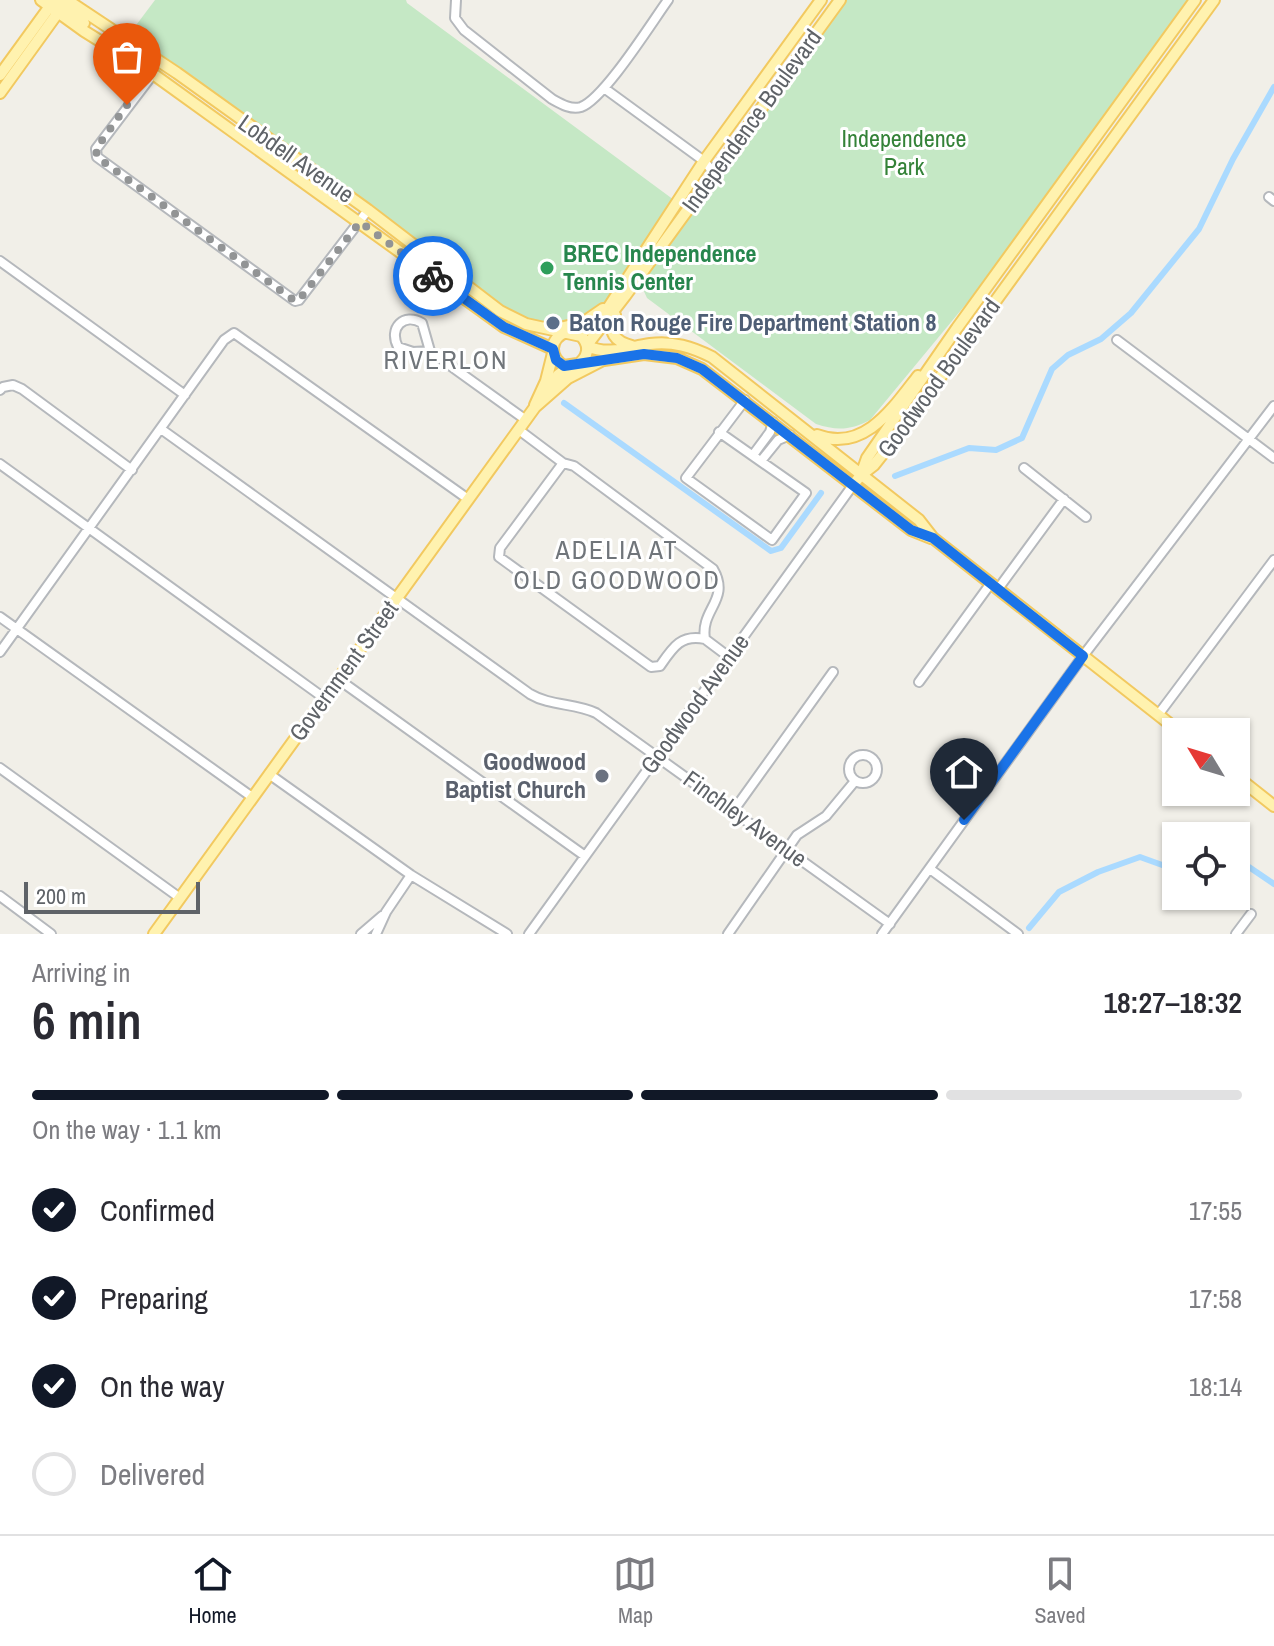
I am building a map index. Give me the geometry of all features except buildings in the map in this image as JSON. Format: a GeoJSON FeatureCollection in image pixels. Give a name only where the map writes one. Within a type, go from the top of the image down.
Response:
{"type":"FeatureCollection","features":[{"type":"Feature","properties":{"kind":"main road","name":"Independence Boulevard"},"geometry":{"type":"LineString","coordinates":[[616,301],[633,268],[704,161],[821,0]]}},
{"type":"Feature","properties":{"kind":"main road","name":"Independence Boulevard"},"geometry":{"type":"LineString","coordinates":[[616,301],[635,282],[840,0]]}},
{"type":"Feature","properties":{"kind":"main road","name":"Goodwood Boulevard"},"geometry":{"type":"LineString","coordinates":[[861,475],[867,458],[957,328],[1195,0]]}},
{"type":"Feature","properties":{"kind":"main road","name":"Goodwood Boulevard"},"geometry":{"type":"LineString","coordinates":[[861,475],[874,465],[904,427],[1214,0]]}},
{"type":"Feature","properties":{"kind":"main road"},"geometry":{"type":"LineString","coordinates":[[0,75],[55,4]]}},
{"type":"Feature","properties":{"kind":"main road"},"geometry":{"type":"LineString","coordinates":[[0,93],[55,4]]}},
{"type":"Feature","properties":{"kind":"main road","name":"Lobdell Avenue"},"geometry":{"type":"LineString","coordinates":[[55,4],[132,44],[213,99],[368,210],[500,311],[526,324],[551,331],[573,332]]}},
{"type":"Feature","properties":{"kind":"main road","name":"Lobdell Avenue"},"geometry":{"type":"LineString","coordinates":[[55,4],[504,327],[553,351]]}},
{"type":"Feature","properties":{"kind":"main road"},"geometry":{"type":"LineString","coordinates":[[1116,134],[1156,68],[1150,62]]}},
{"type":"Feature","properties":{"kind":"main road"},"geometry":{"type":"LineString","coordinates":[[153,74],[155,70],[160,72],[197,97],[213,99]]}},
{"type":"Feature","properties":{"kind":"main road"},"geometry":{"type":"LineString","coordinates":[[1061,210],[1074,184],[1068,176]]}},
{"type":"Feature","properties":{"kind":"main road"},"geometry":{"type":"LineString","coordinates":[[551,331],[590,320],[616,301]]}},
{"type":"Feature","properties":{"kind":"main road"},"geometry":{"type":"LineString","coordinates":[[616,301],[598,323],[557,338],[553,351],[556,360],[573,366],[634,355],[665,356],[689,363],[724,384],[911,530],[933,538]]}},
{"type":"Feature","properties":{"kind":"main road"},"geometry":{"type":"LineString","coordinates":[[573,366],[586,355],[587,346],[616,301]]}},
{"type":"Feature","properties":{"kind":"main road"},"geometry":{"type":"LineString","coordinates":[[616,301],[613,335],[621,344],[634,346]]}},
{"type":"Feature","properties":{"kind":"main road"},"geometry":{"type":"LineString","coordinates":[[810,433],[825,439],[842,440],[859,437],[878,424],[957,328]]}},
{"type":"Feature","properties":{"kind":"main road"},"geometry":{"type":"LineString","coordinates":[[573,332],[587,346],[606,352],[667,343],[700,351],[733,372],[919,520],[933,538],[1162,718]]}},
{"type":"Feature","properties":{"kind":"main road"},"geometry":{"type":"LineString","coordinates":[[665,356],[667,343]]}},
{"type":"Feature","properties":{"kind":"main road"},"geometry":{"type":"LineString","coordinates":[[541,345],[550,366]]}},
{"type":"Feature","properties":{"kind":"main road","name":"Government Street"},"geometry":{"type":"LineString","coordinates":[[535,407],[553,351]]}},
{"type":"Feature","properties":{"kind":"main road"},"geometry":{"type":"LineString","coordinates":[[545,399],[568,378],[601,361]]}},
{"type":"Feature","properties":{"kind":"main road","name":"Government Street"},"geometry":{"type":"LineString","coordinates":[[154,934],[535,407],[545,399],[555,379],[573,366]]}},
{"type":"Feature","properties":{"kind":"main road"},"geometry":{"type":"LineString","coordinates":[[724,384],[733,372]]}},
{"type":"Feature","properties":{"kind":"main road"},"geometry":{"type":"LineString","coordinates":[[904,427],[902,417],[912,396]]}},
{"type":"Feature","properties":{"kind":"main road","name":"Goodwood Avenue"},"geometry":{"type":"LineString","coordinates":[[853,485],[861,475]]}},
{"type":"Feature","properties":{"kind":"main road"},"geometry":{"type":"LineString","coordinates":[[1250,787],[1274,806]]}},
{"type":"Feature","properties":{"kind":"street"},"geometry":{"type":"LineString","coordinates":[[456,0],[455,18],[464,30],[552,99],[564,106],[579,108],[604,88],[668,0]]}},
{"type":"Feature","properties":{"kind":"street"},"geometry":{"type":"LineString","coordinates":[[769,73],[781,82]]}},
{"type":"Feature","properties":{"kind":"street"},"geometry":{"type":"LineString","coordinates":[[153,74],[127,105],[95,153],[141,191],[295,301],[299,300],[368,210]]}},
{"type":"Feature","properties":{"kind":"street"},"geometry":{"type":"LineString","coordinates":[[604,88],[704,161],[714,173]]}},
{"type":"Feature","properties":{"kind":"street"},"geometry":{"type":"LineString","coordinates":[[733,122],[745,131]]}},
{"type":"Feature","properties":{"kind":"street"},"geometry":{"type":"LineString","coordinates":[[0,261],[185,395]]}},
{"type":"Feature","properties":{"kind":"street"},"geometry":{"type":"LineString","coordinates":[[972,308],[984,316]]}},
{"type":"Feature","properties":{"kind":"street"},"geometry":{"type":"LineString","coordinates":[[430,351],[413,352],[398,347],[393,337],[394,330],[403,320],[410,318],[422,323],[430,351],[522,425],[563,463],[574,466],[713,569],[720,589],[706,618],[705,639]]}},
{"type":"Feature","properties":{"kind":"street"},"geometry":{"type":"LineString","coordinates":[[0,652],[224,340],[234,333],[468,499]]}},
{"type":"Feature","properties":{"kind":"street"},"geometry":{"type":"LineString","coordinates":[[1117,340],[1274,458]]}},
{"type":"Feature","properties":{"kind":"street"},"geometry":{"type":"LineString","coordinates":[[0,390],[13,385],[22,389],[132,470]]}},
{"type":"Feature","properties":{"kind":"street"},"geometry":{"type":"LineString","coordinates":[[719,432],[806,493],[772,540],[686,478],[719,432],[745,400]]}},
{"type":"Feature","properties":{"kind":"street"},"geometry":{"type":"LineString","coordinates":[[882,934],[1083,656],[1274,406]]}},
{"type":"Feature","properties":{"kind":"street"},"geometry":{"type":"LineString","coordinates":[[757,458],[773,422]]}},
{"type":"Feature","properties":{"kind":"street","name":"Finchley Avenue"},"geometry":{"type":"LineString","coordinates":[[161,429],[536,697],[591,711],[890,924]]}},
{"type":"Feature","properties":{"kind":"street"},"geometry":{"type":"LineString","coordinates":[[757,458],[778,440],[790,435]]}},
{"type":"Feature","properties":{"kind":"street"},"geometry":{"type":"LineString","coordinates":[[563,463],[500,548],[498,556],[654,668],[660,666],[678,641],[687,638],[705,639],[729,657]]}},
{"type":"Feature","properties":{"kind":"street"},"geometry":{"type":"LineString","coordinates":[[0,464],[324,698]]}},
{"type":"Feature","properties":{"kind":"street"},"geometry":{"type":"LineString","coordinates":[[1024,468],[1086,517]]}},
{"type":"Feature","properties":{"kind":"street","name":"Goodwood Avenue"},"geometry":{"type":"LineString","coordinates":[[529,934],[853,485]]}},
{"type":"Feature","properties":{"kind":"street"},"geometry":{"type":"LineString","coordinates":[[919,682],[1064,499]]}},
{"type":"Feature","properties":{"kind":"street"},"geometry":{"type":"LineString","coordinates":[[1158,715],[1274,560]]}},
{"type":"Feature","properties":{"kind":"street"},"geometry":{"type":"LineString","coordinates":[[0,617],[252,797]]}},
{"type":"Feature","properties":{"kind":"street"},"geometry":{"type":"LineString","coordinates":[[734,810],[833,672]]}},
{"type":"Feature","properties":{"kind":"street"},"geometry":{"type":"LineString","coordinates":[[338,679],[585,856]]}},
{"type":"Feature","properties":{"kind":"street"},"geometry":{"type":"LineString","coordinates":[[0,768],[180,898]]}},
{"type":"Feature","properties":{"kind":"street"},"geometry":{"type":"LineString","coordinates":[[269,774],[411,875],[507,934]]}},
{"type":"Feature","properties":{"kind":"street"},"geometry":{"type":"LineString","coordinates":[[728,934],[797,835],[826,816],[855,781]]}},
{"type":"Feature","properties":{"kind":"street"},"geometry":{"type":"LineString","coordinates":[[930,869],[1018,934]]}},
{"type":"Feature","properties":{"kind":"street"},"geometry":{"type":"LineString","coordinates":[[376,934],[386,912],[411,875]]}},
{"type":"Feature","properties":{"kind":"street"},"geometry":{"type":"LineString","coordinates":[[0,896],[51,934]]}},
{"type":"Feature","properties":{"kind":"street"},"geometry":{"type":"LineString","coordinates":[[361,934],[386,912]]}},
{"type":"Feature","properties":{"kind":"street"},"geometry":{"type":"LineString","coordinates":[[1236,934],[1251,914]]}},
{"type":"Feature","properties":{"kind":"green space"},"geometry":{"type":"Polygon","coordinates":[[[155,0],[406,0],[674,200],[601,308],[571,323],[558,324],[531,321],[506,312],[221,97],[133,38],[134,28],[155,0]]]}},
{"type":"Feature","properties":{"kind":"green space","name":"Independence Park"},"geometry":{"type":"Polygon","coordinates":[[[842,0],[1187,0],[971,298],[870,420],[850,428],[831,428],[816,424],[647,298],[642,287],[643,276],[842,0]]]}},
{"type":"Feature","properties":{"kind":"waterway"},"geometry":{"type":"LineString","coordinates":[[895,476],[969,448],[996,450],[1022,438],[1052,369],[1068,355],[1101,339],[1131,313],[1199,229],[1233,159],[1274,87]]}},
{"type":"Feature","properties":{"kind":"waterway"},"geometry":{"type":"LineString","coordinates":[[564,403],[771,551],[781,548],[821,493]]}},
{"type":"Feature","properties":{"kind":"waterway"},"geometry":{"type":"LineString","coordinates":[[1029,928],[1059,892],[1098,872],[1140,857],[1162,865]]}},
{"type":"Feature","properties":{"kind":"waterway"},"geometry":{"type":"LineString","coordinates":[[1250,868],[1274,884]]}},
{"type":"Feature","properties":{"kind":"way so far"},"geometry":{"type":"LineString","coordinates":[[127,105],[96,149],[97,157],[295,301],[299,300],[360,222],[433,276]]}},
{"type":"Feature","properties":{"kind":"place","name":"BREC Independence Tennis Center"},"geometry":{"type":"Point","coordinates":[547,268]}},
{"type":"Feature","properties":{"kind":"place","name":"Baton Rouge Fire Department Station 8"},"geometry":{"type":"Point","coordinates":[553,323]}},
{"type":"Feature","properties":{"kind":"place","name":"Goodwood Baptist Church"},"geometry":{"type":"Point","coordinates":[602,776]}},
{"type":"Feature","properties":{"kind":"district","name":"RIVERLON"},"geometry":{"type":"Point","coordinates":[446,360]}},
{"type":"Feature","properties":{"kind":"district","name":"ADELIA AT OLD GOODWOOD"},"geometry":{"type":"Point","coordinates":[617,565]}},
{"type":"Feature","properties":{"kind":"route"},"geometry":{"type":"LineString","coordinates":[[433,276],[504,327],[553,349],[554,357],[564,366],[644,354],[677,358],[702,369],[911,530],[933,538],[1083,656],[964,820]]}}]}
